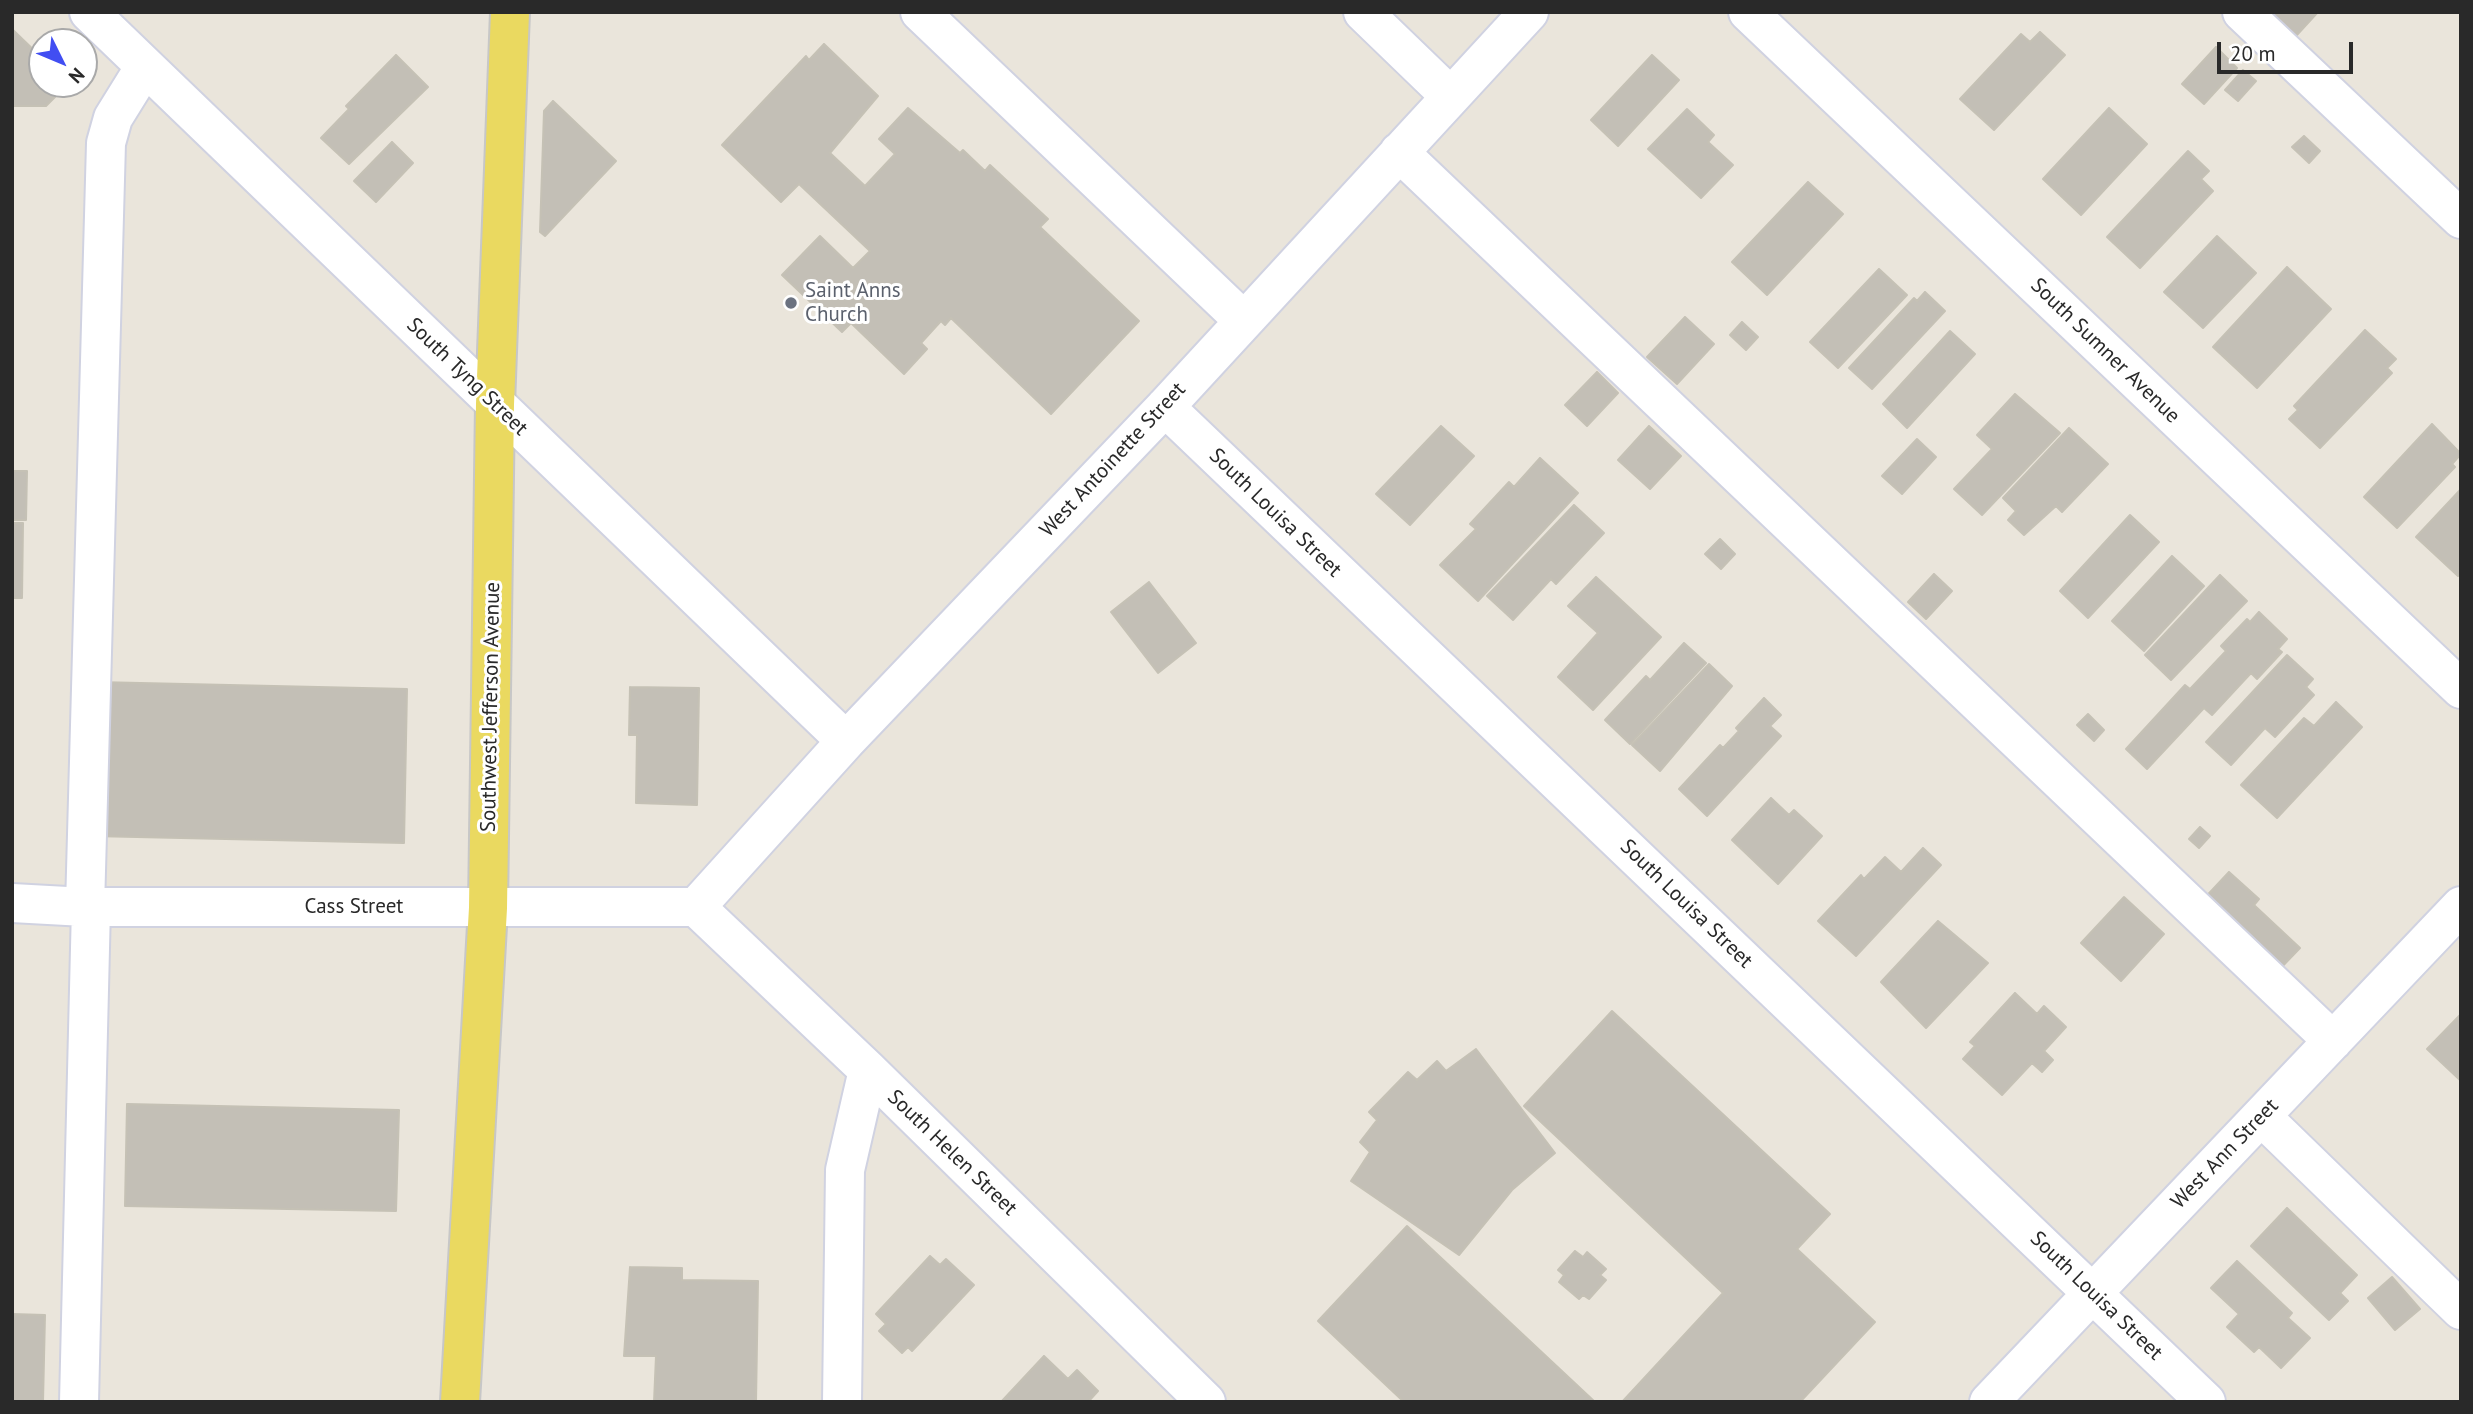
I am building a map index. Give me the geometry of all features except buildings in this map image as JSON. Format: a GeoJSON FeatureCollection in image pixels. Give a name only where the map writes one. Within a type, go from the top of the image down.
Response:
{"type":"FeatureCollection","features":[{"type":"Feature","properties":{"kind":"main road","name":"Southwest Jefferson Avenue"},"geometry":{"type":"LineString","coordinates":[[460,1402],[488,908],[495,404],[510,12]]}},
{"type":"Feature","properties":{"kind":"street","name":"South Tyng Street"},"geometry":{"type":"LineString","coordinates":[[89,12],[144,68],[846,741]]}},
{"type":"Feature","properties":{"kind":"street"},"geometry":{"type":"LineString","coordinates":[[920,12],[1243,320]]}},
{"type":"Feature","properties":{"kind":"street"},"geometry":{"type":"LineString","coordinates":[[1363,12],[1450,96]]}},
{"type":"Feature","properties":{"kind":"street","name":"West Antoinette Street"},"geometry":{"type":"LineString","coordinates":[[696,907],[846,741],[1165,407],[1529,12]]}},
{"type":"Feature","properties":{"kind":"street","name":"South Sumner Avenue"},"geometry":{"type":"LineString","coordinates":[[1748,12],[2461,689]]}},
{"type":"Feature","properties":{"kind":"street"},"geometry":{"type":"LineString","coordinates":[[2242,12],[2461,219]]}},
{"type":"Feature","properties":{"kind":"street"},"geometry":{"type":"LineString","coordinates":[[79,1402],[106,143],[113,118],[144,68]]}},
{"type":"Feature","properties":{"kind":"street"},"geometry":{"type":"LineString","coordinates":[[1399,152],[2333,1041]]}},
{"type":"Feature","properties":{"kind":"street","name":"South Louisa Street"},"geometry":{"type":"LineString","coordinates":[[1165,407],[2206,1402]]}},
{"type":"Feature","properties":{"kind":"street","name":"Cass Street"},"geometry":{"type":"LineString","coordinates":[[12,903],[88,907],[696,907]]}},
{"type":"Feature","properties":{"kind":"street","name":"West Ann Street"},"geometry":{"type":"LineString","coordinates":[[1989,1402],[2461,905]]}},
{"type":"Feature","properties":{"kind":"street","name":"South Helen Street"},"geometry":{"type":"LineString","coordinates":[[696,907],[868,1070],[1206,1402]]}},
{"type":"Feature","properties":{"kind":"street"},"geometry":{"type":"LineString","coordinates":[[842,1402],[845,1170],[868,1070]]}},
{"type":"Feature","properties":{"kind":"street"},"geometry":{"type":"LineString","coordinates":[[2262,1117],[2461,1310]]}},
{"type":"Feature","properties":{"kind":"place","name":"Saint Anns Church"},"geometry":{"type":"Point","coordinates":[791,303]}}]}
